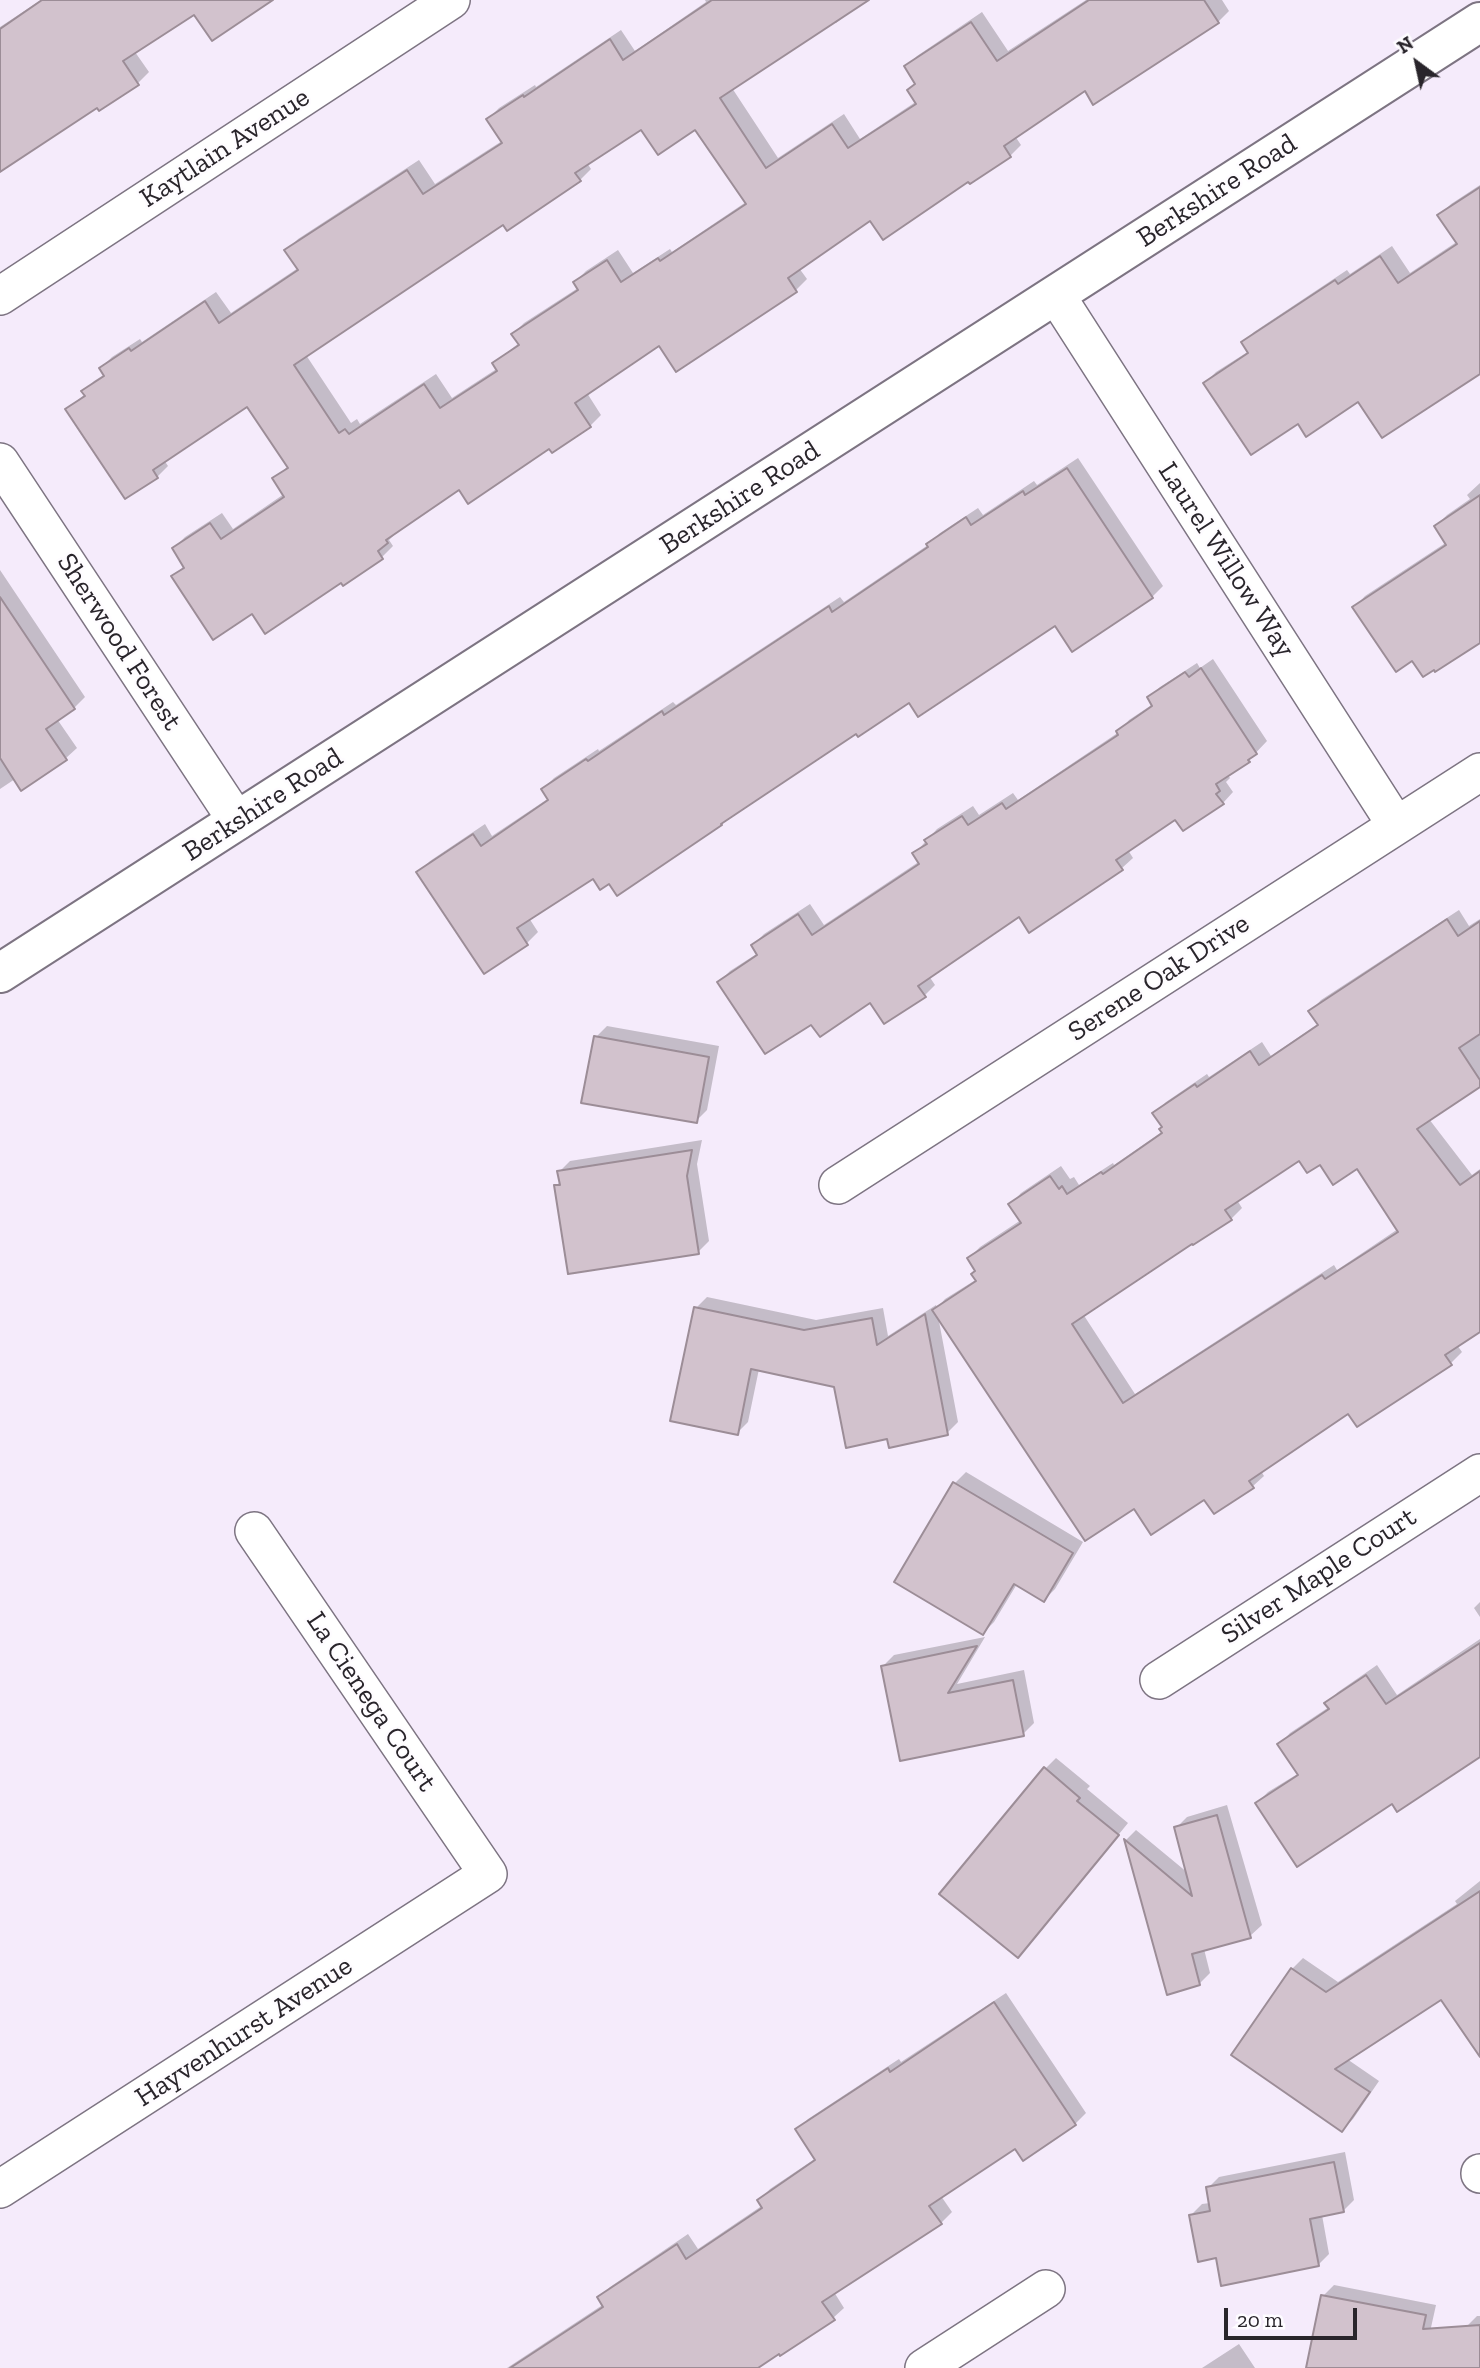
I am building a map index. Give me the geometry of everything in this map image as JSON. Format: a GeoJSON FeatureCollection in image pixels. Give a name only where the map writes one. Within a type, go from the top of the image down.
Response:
{"type":"FeatureCollection","features":[{"type":"Feature","properties":{"kind":"street","name":"Kaytlain Avenue"},"geometry":{"type":"LineString","coordinates":[[0,296],[451,0]]}},
{"type":"Feature","properties":{"kind":"street","name":"Berkshire Road"},"geometry":{"type":"LineString","coordinates":[[0,974],[1480,22]]}},
{"type":"Feature","properties":{"kind":"street","name":"Laurel Willow Way"},"geometry":{"type":"LineString","coordinates":[[1056,295],[1396,825]]}},
{"type":"Feature","properties":{"kind":"street","name":"Sherwood Forest"},"geometry":{"type":"LineString","coordinates":[[0,462],[237,821]]}},
{"type":"Feature","properties":{"kind":"street","name":"Serene Oak Drive"},"geometry":{"type":"LineString","coordinates":[[838,1185],[1480,772]]}},
{"type":"Feature","properties":{"kind":"street","name":"Silver Maple Court"},"geometry":{"type":"LineString","coordinates":[[1159,1679],[1480,1473]]}},
{"type":"Feature","properties":{"kind":"street","name":"La Cienega Court"},"geometry":{"type":"LineString","coordinates":[[254,1531],[488,1874]]}},
{"type":"Feature","properties":{"kind":"street","name":"Hayvenhurst Avenue"},"geometry":{"type":"LineString","coordinates":[[0,2189],[488,1874]]}},
{"type":"Feature","properties":{"kind":"street"},"geometry":{"type":"LineString","coordinates":[[924,2368],[1046,2289]]}},
{"type":"Feature","properties":{"kind":"building"},"geometry":{"type":"Polygon","coordinates":[[[42,0],[273,0],[212,41],[194,15],[123,61],[139,85],[99,111],[97,108],[0,172],[0,29],[42,0]]]}},
{"type":"Feature","properties":{"kind":"building"},"geometry":{"type":"Polygon","coordinates":[[[712,0],[869,0],[720,98],[766,168],[832,124],[848,148],[916,104],[907,90],[915,84],[904,66],[971,22],[997,61],[1089,0],[1204,0],[1219,23],[1093,105],[1085,91],[1004,146],[1011,157],[970,184],[968,182],[883,240],[870,221],[788,278],[797,292],[676,372],[659,346],[575,403],[591,427],[552,453],[549,449],[468,504],[459,490],[386,540],[388,543],[378,551],[383,559],[343,586],[341,583],[265,634],[252,614],[213,640],[171,576],[184,568],[172,548],[210,523],[221,539],[284,497],[272,478],[288,468],[247,407],[153,470],[158,478],[125,499],[65,409],[85,396],[81,391],[104,376],[99,368],[129,348],[131,351],[205,301],[219,323],[298,270],[284,250],[407,170],[423,194],[502,143],[486,119],[523,95],[524,97],[610,39],[623,60],[712,0]],[[641,130],[575,173],[581,181],[507,231],[503,225],[294,365],[339,433],[345,429],[349,434],[424,384],[440,408],[497,371],[492,363],[519,345],[511,334],[578,290],[573,282],[607,260],[621,282],[658,258],[660,261],[746,204],[695,130],[658,155],[641,130]]]}},
{"type":"Feature","properties":{"kind":"building"},"geometry":{"type":"Polygon","coordinates":[[[1480,187],[1480,374],[1382,438],[1358,402],[1306,437],[1298,424],[1251,455],[1203,383],[1248,353],[1241,342],[1335,280],[1338,284],[1380,256],[1398,283],[1457,244],[1437,215],[1480,187]]]}},
{"type":"Feature","properties":{"kind":"building"},"geometry":{"type":"Polygon","coordinates":[[[1067,468],[1153,598],[1072,652],[1055,626],[918,717],[909,703],[858,737],[856,734],[617,896],[609,884],[600,890],[593,879],[517,928],[528,945],[484,974],[416,872],[473,834],[481,846],[548,800],[541,789],[586,759],[588,761],[662,711],[664,715],[829,606],[832,612],[928,547],[926,544],[966,517],[971,525],[1023,491],[1025,495],[1067,468]]]}},
{"type":"Feature","properties":{"kind":"building"},"geometry":{"type":"Polygon","coordinates":[[[1480,495],[1480,643],[1423,677],[1412,661],[1396,672],[1352,607],[1446,545],[1434,526],[1480,495]]]}},
{"type":"Feature","properties":{"kind":"building"},"geometry":{"type":"Polygon","coordinates":[[[0,597],[75,709],[46,729],[67,760],[21,791],[0,758],[0,597]]]}},
{"type":"Feature","properties":{"kind":"building"},"geometry":{"type":"Polygon","coordinates":[[[1201,668],[1257,754],[1248,760],[1250,762],[1216,784],[1220,791],[1216,794],[1224,804],[1183,831],[1175,820],[1116,860],[1123,870],[1029,933],[1019,917],[918,986],[926,997],[884,1024],[870,1003],[820,1037],[811,1025],[765,1054],[717,982],[757,955],[751,945],[798,914],[812,935],[919,864],[912,853],[927,844],[924,840],[962,816],[968,825],[1002,803],[1006,809],[1118,735],[1116,731],[1152,706],[1147,697],[1185,672],[1189,677],[1201,668]]]}},
{"type":"Feature","properties":{"kind":"building"},"geometry":{"type":"Polygon","coordinates":[[[1447,919],[1458,936],[1480,921],[1480,1034],[1459,1048],[1480,1080],[1480,1087],[1417,1129],[1460,1185],[1480,1171],[1480,1332],[1445,1355],[1452,1365],[1357,1427],[1348,1414],[1249,1481],[1254,1488],[1214,1514],[1204,1500],[1151,1535],[1134,1509],[1085,1541],[932,1310],[976,1281],[971,1274],[975,1271],[967,1258],[1021,1223],[1008,1204],[1050,1176],[1059,1189],[1062,1186],[1067,1194],[1101,1172],[1103,1174],[1162,1133],[1159,1129],[1162,1127],[1152,1113],[1250,1051],[1259,1065],[1318,1025],[1308,1011],[1447,919]],[[1299,1161],[1225,1210],[1232,1220],[1072,1324],[1123,1403],[1322,1275],[1325,1279],[1398,1232],[1357,1169],[1333,1185],[1320,1165],[1307,1173],[1299,1161]]]}},
{"type":"Feature","properties":{"kind":"building"},"geometry":{"type":"Polygon","coordinates":[[[594,1036],[709,1057],[697,1123],[581,1103],[594,1036]]]}},
{"type":"Feature","properties":{"kind":"building"},"geometry":{"type":"Polygon","coordinates":[[[692,1150],[687,1176],[699,1254],[568,1274],[554,1185],[560,1185],[557,1171],[692,1150]]]}},
{"type":"Feature","properties":{"kind":"building"},"geometry":{"type":"Polygon","coordinates":[[[694,1307],[804,1330],[872,1318],[877,1345],[925,1314],[948,1435],[889,1448],[887,1439],[846,1448],[834,1387],[751,1369],[738,1435],[670,1421],[694,1307]]]}},
{"type":"Feature","properties":{"kind":"building"},"geometry":{"type":"Polygon","coordinates":[[[953,1482],[1073,1553],[1044,1602],[1014,1584],[983,1635],[894,1582],[953,1482]]]}},
{"type":"Feature","properties":{"kind":"building"},"geometry":{"type":"Polygon","coordinates":[[[1480,1643],[1480,1757],[1397,1812],[1392,1804],[1297,1867],[1255,1803],[1298,1775],[1277,1744],[1329,1709],[1324,1703],[1366,1675],[1386,1704],[1480,1643]]]}},
{"type":"Feature","properties":{"kind":"building"},"geometry":{"type":"Polygon","coordinates":[[[977,1646],[948,1693],[1013,1680],[1024,1736],[900,1761],[881,1666],[977,1646]]]}},
{"type":"Feature","properties":{"kind":"building"},"geometry":{"type":"Polygon","coordinates":[[[1044,1767],[1080,1798],[1077,1801],[1119,1835],[1018,1958],[939,1894],[1044,1767]]]}},
{"type":"Feature","properties":{"kind":"building"},"geometry":{"type":"Polygon","coordinates":[[[1217,1815],[1251,1938],[1192,1954],[1200,1985],[1167,1995],[1124,1839],[1192,1896],[1174,1827],[1217,1815]]]}},
{"type":"Feature","properties":{"kind":"building"},"geometry":{"type":"Polygon","coordinates":[[[1480,1891],[1480,2057],[1441,2000],[1335,2069],[1370,2092],[1342,2132],[1231,2055],[1291,1968],[1326,1992],[1480,1891]]]}},
{"type":"Feature","properties":{"kind":"building"},"geometry":{"type":"Polygon","coordinates":[[[994,2002],[1076,2125],[1023,2161],[1015,2149],[929,2206],[942,2224],[822,2302],[835,2320],[758,2368],[510,2368],[603,2307],[597,2297],[677,2244],[686,2259],[762,2208],[757,2200],[815,2160],[795,2129],[888,2068],[890,2072],[994,2002]]]}},
{"type":"Feature","properties":{"kind":"building"},"geometry":{"type":"Polygon","coordinates":[[[1334,2162],[1344,2212],[1310,2219],[1319,2266],[1221,2286],[1216,2258],[1198,2262],[1189,2215],[1210,2211],[1206,2187],[1334,2162]]]}},
{"type":"Feature","properties":{"kind":"building"},"geometry":{"type":"Polygon","coordinates":[[[1321,2295],[1426,2315],[1423,2329],[1480,2325],[1480,2368],[1306,2368],[1321,2295]]]}}]}
